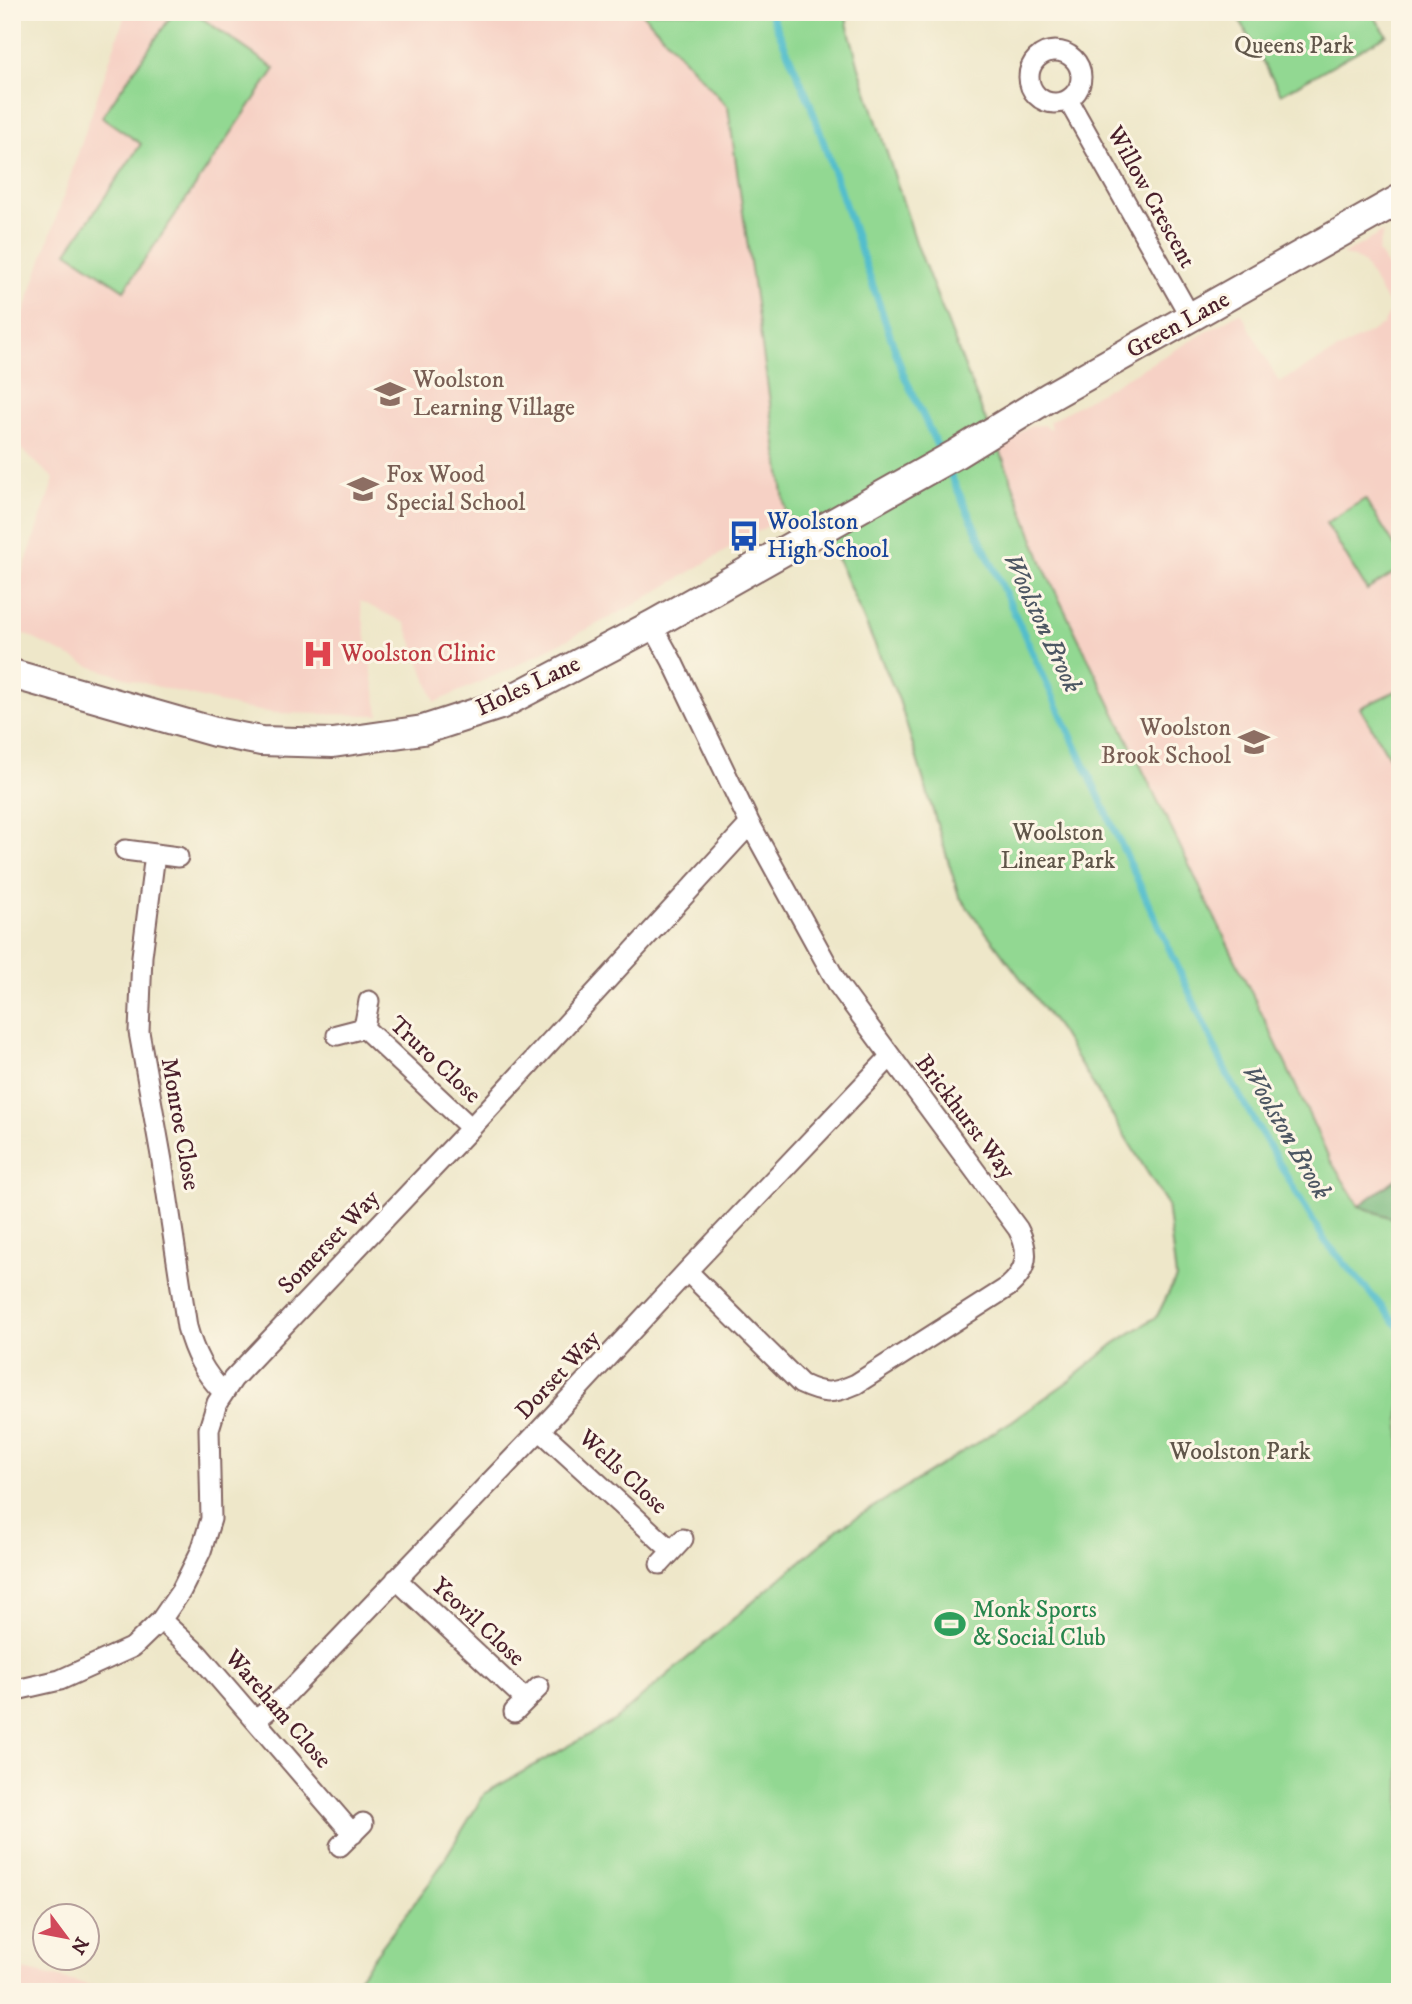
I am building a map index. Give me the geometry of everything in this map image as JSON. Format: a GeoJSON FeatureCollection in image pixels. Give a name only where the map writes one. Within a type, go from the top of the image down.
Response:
{"type":"FeatureCollection","features":[{"type":"Feature","properties":{"kind":"street","name":"Willow Crescent"},"geometry":{"type":"LineString","coordinates":[[1068,100],[1191,318]]}},
{"type":"Feature","properties":{"kind":"street","name":"Green Lane"},"geometry":{"type":"LineString","coordinates":[[925,471],[1049,397],[1400,198]]}},
{"type":"Feature","properties":{"kind":"street","name":"Holes Lane"},"geometry":{"type":"LineString","coordinates":[[12,674],[232,736],[261,741],[333,743],[423,730],[500,705],[652,625],[925,471]]}},
{"type":"Feature","properties":{"kind":"street","name":"Brickhurst Way"},"geometry":{"type":"LineString","coordinates":[[652,625],[750,824],[839,986],[1024,1240],[1026,1263],[1016,1281],[856,1384],[836,1393],[817,1392],[801,1384],[687,1271]]}},
{"type":"Feature","properties":{"kind":"street","name":"Somerset Way"},"geometry":{"type":"LineString","coordinates":[[12,1691],[60,1680],[133,1647],[161,1620],[181,1591],[201,1551],[211,1519],[212,1489],[207,1442],[212,1416],[223,1392],[471,1128],[750,824]]}},
{"type":"Feature","properties":{"kind":"street"},"geometry":{"type":"LineString","coordinates":[[125,850],[178,857]]}},
{"type":"Feature","properties":{"kind":"street","name":"Monroe Close"},"geometry":{"type":"LineString","coordinates":[[155,854],[138,999],[139,1032],[187,1327],[200,1363],[223,1392]]}},
{"type":"Feature","properties":{"kind":"street","name":"Truro Close"},"geometry":{"type":"LineString","coordinates":[[364,1028],[369,1001]]}},
{"type":"Feature","properties":{"kind":"street","name":"Truro Close"},"geometry":{"type":"LineString","coordinates":[[364,1028],[471,1128]]}},
{"type":"Feature","properties":{"kind":"street","name":"Truro Close"},"geometry":{"type":"LineString","coordinates":[[337,1035],[364,1028]]}},
{"type":"Feature","properties":{"kind":"street","name":"Dorset Way"},"geometry":{"type":"LineString","coordinates":[[256,1720],[283,1698],[540,1430],[890,1057]]}},
{"type":"Feature","properties":{"kind":"street","name":"Wells Close"},"geometry":{"type":"LineString","coordinates":[[540,1430],[672,1551]]}},
{"type":"Feature","properties":{"kind":"street","name":"Yeovil Close"},"geometry":{"type":"LineString","coordinates":[[396,1579],[527,1700]]}},
{"type":"Feature","properties":{"kind":"street","name":"Wareham Close"},"geometry":{"type":"LineString","coordinates":[[161,1620],[198,1654],[352,1834]]}},
{"type":"Feature","properties":{"kind":"shaded area","name":"Woolston Learning Village"},"geometry":{"type":"Polygon","coordinates":[[[126,12],[641,12],[728,107],[786,515],[636,604],[512,668],[435,702],[405,623],[360,601],[379,715],[275,713],[241,708],[89,666],[12,628],[12,604],[54,479],[12,441],[12,348],[126,12]]]}},
{"type":"Feature","properties":{"kind":"shaded area","name":"Woolston Brook School"},"geometry":{"type":"Polygon","coordinates":[[[1383,232],[1378,252],[1400,287],[1400,689],[1361,708],[1400,775],[1400,1176],[1359,1206],[1329,1158],[1275,1041],[1046,572],[998,445],[1031,426],[1043,425],[1051,429],[1049,422],[1241,312],[1279,382],[1383,325],[1391,309],[1364,264],[1354,257],[1342,255],[1383,232]]]}},
{"type":"Feature","properties":{"kind":"shaded area"},"geometry":{"type":"Polygon","coordinates":[[[24,1970],[114,1992],[18,1992],[24,1970]]]}},
{"type":"Feature","properties":{"kind":"green space"},"geometry":{"type":"Polygon","coordinates":[[[174,12],[193,12],[275,69],[124,290],[67,252],[141,144],[102,117],[174,12]]]}},
{"type":"Feature","properties":{"kind":"green space"},"geometry":{"type":"Polygon","coordinates":[[[641,12],[847,12],[847,23],[859,67],[917,245],[1046,572],[1275,1041],[1329,1158],[1359,1206],[1400,1221],[1400,1992],[346,1992],[431,1881],[485,1793],[615,1720],[838,1529],[1012,1421],[1070,1380],[1114,1344],[1157,1316],[1176,1278],[1167,1204],[1060,1031],[959,896],[899,700],[833,549],[786,515],[728,107],[641,12]]]}},
{"type":"Feature","properties":{"kind":"green space","name":"Queens Park"},"geometry":{"type":"Polygon","coordinates":[[[1235,12],[1371,12],[1387,35],[1281,94],[1235,12]]]}},
{"type":"Feature","properties":{"kind":"green space"},"geometry":{"type":"Polygon","coordinates":[[[1365,499],[1400,554],[1400,569],[1367,590],[1326,523],[1365,499]]]}},
{"type":"Feature","properties":{"kind":"green space"},"geometry":{"type":"Polygon","coordinates":[[[1400,689],[1400,775],[1360,708],[1400,689]]]}},
{"type":"Feature","properties":{"kind":"green space"},"geometry":{"type":"Polygon","coordinates":[[[1400,1176],[1400,1221],[1359,1206],[1400,1176]]]}},
{"type":"Feature","properties":{"kind":"waterway","name":"Woolston Brook"},"geometry":{"type":"LineString","coordinates":[[770,12],[810,103],[903,373],[941,454]]}},
{"type":"Feature","properties":{"kind":"waterway","name":"Woolston Brook"},"geometry":{"type":"LineString","coordinates":[[946,465],[1228,1076],[1325,1241],[1400,1328]]}},
{"type":"Feature","properties":{"kind":"place","name":"Woolston Learning Village"},"geometry":{"type":"Point","coordinates":[390,394]}},
{"type":"Feature","properties":{"kind":"place","name":"Fox Wood Special School"},"geometry":{"type":"Point","coordinates":[363,489]}},
{"type":"Feature","properties":{"kind":"place","name":"Woolston High School"},"geometry":{"type":"Point","coordinates":[744,536]}},
{"type":"Feature","properties":{"kind":"place","name":"Woolston Clinic"},"geometry":{"type":"Point","coordinates":[318,654]}},
{"type":"Feature","properties":{"kind":"place","name":"Woolston Brook School"},"geometry":{"type":"Point","coordinates":[1254,742]}},
{"type":"Feature","properties":{"kind":"place","name":"Monk Sports & Social Club"},"geometry":{"type":"Point","coordinates":[950,1624]}},
{"type":"Feature","properties":{"kind":"park label","name":"Woolston Linear Park"},"geometry":{"type":"Point","coordinates":[1058,847]}},
{"type":"Feature","properties":{"kind":"park label","name":"Woolston Park"},"geometry":{"type":"Point","coordinates":[1240,1452]}}]}
